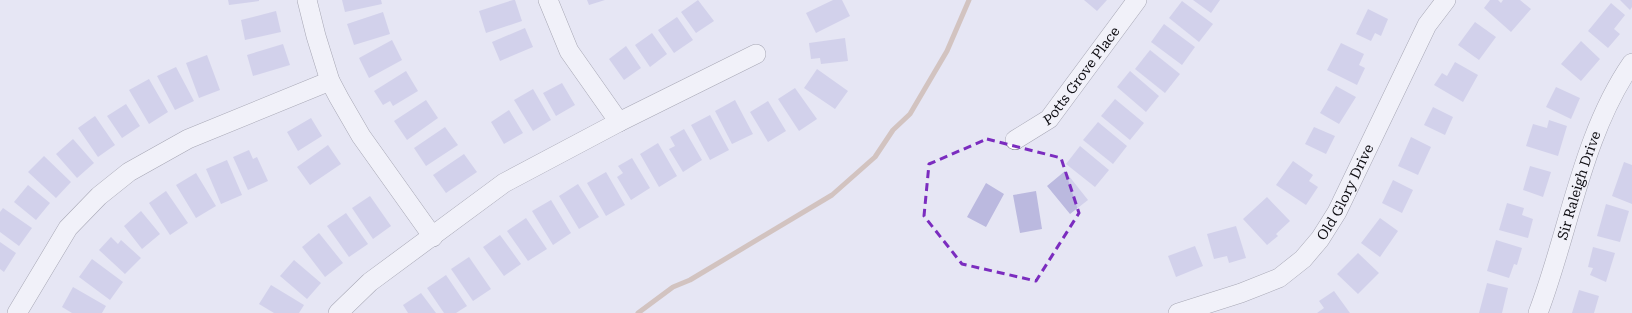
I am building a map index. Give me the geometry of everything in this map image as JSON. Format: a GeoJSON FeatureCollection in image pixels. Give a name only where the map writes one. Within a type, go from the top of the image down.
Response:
{"type":"FeatureCollection","features":[{"type":"Feature","properties":{"kind":"street"},"geometry":{"type":"LineString","coordinates":[[308,0],[316,36],[330,81],[361,136],[433,237]]}},
{"type":"Feature","properties":{"kind":"street"},"geometry":{"type":"LineString","coordinates":[[548,0],[569,51],[619,122]]}},
{"type":"Feature","properties":{"kind":"street","name":"Potts Grove Place"},"geometry":{"type":"LineString","coordinates":[[1015,140],[1049,119],[1137,0]]}},
{"type":"Feature","properties":{"kind":"street","name":"Old Glory Drive"},"geometry":{"type":"LineString","coordinates":[[1178,313],[1241,293],[1279,278],[1303,258],[1320,239],[1337,212],[1427,25],[1446,0]]}},
{"type":"Feature","properties":{"kind":"street"},"geometry":{"type":"LineString","coordinates":[[338,313],[370,282],[433,237],[458,216],[504,183],[619,122],[756,54]]}},
{"type":"Feature","properties":{"kind":"street","name":"Sir Raleigh Drive"},"geometry":{"type":"LineString","coordinates":[[1538,313],[1581,175],[1600,123],[1620,80],[1632,63]]}},
{"type":"Feature","properties":{"kind":"street"},"geometry":{"type":"LineString","coordinates":[[17,313],[68,228],[98,196],[129,172],[188,139],[330,81]]}},
{"type":"Feature","properties":{"kind":"highlighted area"},"geometry":{"type":"Polygon","coordinates":[[[987,139],[1061,158],[1079,213],[1036,281],[962,264],[924,216],[929,164],[987,139]]]}},
{"type":"Feature","properties":{"kind":"building"},"geometry":{"type":"Polygon","coordinates":[[[228,0],[259,0],[259,1],[229,5],[228,0]]]}},
{"type":"Feature","properties":{"kind":"building"},"geometry":{"type":"Polygon","coordinates":[[[342,0],[381,0],[382,4],[345,12],[342,0]]]}},
{"type":"Feature","properties":{"kind":"building"},"geometry":{"type":"Polygon","coordinates":[[[515,0],[522,21],[486,33],[479,11],[515,0]]]}},
{"type":"Feature","properties":{"kind":"building"},"geometry":{"type":"Polygon","coordinates":[[[587,0],[605,0],[589,5],[587,0]]]}},
{"type":"Feature","properties":{"kind":"building"},"geometry":{"type":"Polygon","coordinates":[[[698,0],[714,21],[696,33],[681,12],[698,0]]]}},
{"type":"Feature","properties":{"kind":"building"},"geometry":{"type":"Polygon","coordinates":[[[833,0],[842,0],[850,16],[816,33],[806,13],[833,0]]]}},
{"type":"Feature","properties":{"kind":"building"},"geometry":{"type":"Polygon","coordinates":[[[1084,0],[1107,0],[1097,11],[1084,0]]]}},
{"type":"Feature","properties":{"kind":"building"},"geometry":{"type":"Polygon","coordinates":[[[1193,0],[1220,0],[1211,13],[1193,0]]]}},
{"type":"Feature","properties":{"kind":"building"},"geometry":{"type":"Polygon","coordinates":[[[1490,0],[1498,0],[1501,3],[1503,0],[1520,0],[1531,9],[1511,32],[1484,8],[1490,0]]]}},
{"type":"Feature","properties":{"kind":"building"},"geometry":{"type":"Polygon","coordinates":[[[1620,0],[1632,0],[1632,7],[1630,10],[1620,0]]]}},
{"type":"Feature","properties":{"kind":"building"},"geometry":{"type":"Polygon","coordinates":[[[1182,1],[1213,24],[1199,42],[1169,18],[1182,1]]]}},
{"type":"Feature","properties":{"kind":"building"},"geometry":{"type":"Polygon","coordinates":[[[1611,3],[1625,15],[1614,29],[1620,34],[1608,48],[1588,31],[1611,3]]]}},
{"type":"Feature","properties":{"kind":"building"},"geometry":{"type":"Polygon","coordinates":[[[1368,9],[1388,19],[1381,36],[1375,33],[1371,41],[1356,34],[1368,9]]]}},
{"type":"Feature","properties":{"kind":"building"},"geometry":{"type":"Polygon","coordinates":[[[276,11],[281,32],[245,40],[241,20],[276,11]]]}},
{"type":"Feature","properties":{"kind":"building"},"geometry":{"type":"Polygon","coordinates":[[[383,12],[390,34],[354,45],[347,24],[383,12]]]}},
{"type":"Feature","properties":{"kind":"building"},"geometry":{"type":"Polygon","coordinates":[[[677,17],[693,40],[674,53],[658,30],[677,17]]]}},
{"type":"Feature","properties":{"kind":"building"},"geometry":{"type":"Polygon","coordinates":[[[1475,22],[1496,37],[1479,60],[1458,45],[1475,22]]]}},
{"type":"Feature","properties":{"kind":"building"},"geometry":{"type":"Polygon","coordinates":[[[1164,24],[1195,47],[1182,65],[1151,42],[1164,24]]]}},
{"type":"Feature","properties":{"kind":"building"},"geometry":{"type":"Polygon","coordinates":[[[525,28],[533,47],[500,61],[492,42],[525,28]]]}},
{"type":"Feature","properties":{"kind":"building"},"geometry":{"type":"Polygon","coordinates":[[[652,33],[667,54],[650,67],[635,45],[652,33]]]}},
{"type":"Feature","properties":{"kind":"building"},"geometry":{"type":"Polygon","coordinates":[[[845,38],[848,61],[821,64],[820,58],[811,59],[809,43],[845,38]]]}},
{"type":"Feature","properties":{"kind":"building"},"geometry":{"type":"Polygon","coordinates":[[[392,40],[402,60],[369,78],[359,58],[392,40]]]}},
{"type":"Feature","properties":{"kind":"building"},"geometry":{"type":"Polygon","coordinates":[[[1581,41],[1600,59],[1581,81],[1561,64],[1581,41]]]}},
{"type":"Feature","properties":{"kind":"building"},"geometry":{"type":"Polygon","coordinates":[[[1341,43],[1364,54],[1359,65],[1365,68],[1357,85],[1327,70],[1341,43]]]}},
{"type":"Feature","properties":{"kind":"building"},"geometry":{"type":"Polygon","coordinates":[[[283,44],[290,65],[253,76],[247,55],[283,44]]]}},
{"type":"Feature","properties":{"kind":"building"},"geometry":{"type":"Polygon","coordinates":[[[626,46],[641,68],[624,80],[609,59],[626,46]]]}},
{"type":"Feature","properties":{"kind":"building"},"geometry":{"type":"Polygon","coordinates":[[[1150,50],[1180,74],[1165,93],[1135,69],[1150,50]]]}},
{"type":"Feature","properties":{"kind":"building"},"geometry":{"type":"Polygon","coordinates":[[[207,55],[220,90],[199,98],[186,63],[207,55]]]}},
{"type":"Feature","properties":{"kind":"building"},"geometry":{"type":"Polygon","coordinates":[[[1455,62],[1478,75],[1463,102],[1434,85],[1442,73],[1447,76],[1455,62]]]}},
{"type":"Feature","properties":{"kind":"building"},"geometry":{"type":"Polygon","coordinates":[[[176,67],[194,101],[175,110],[157,76],[176,67]]]}},
{"type":"Feature","properties":{"kind":"building"},"geometry":{"type":"Polygon","coordinates":[[[817,69],[848,91],[835,109],[804,88],[817,69]]]}},
{"type":"Feature","properties":{"kind":"building"},"geometry":{"type":"Polygon","coordinates":[[[406,71],[418,91],[393,106],[390,101],[383,105],[374,91],[406,71]]]}},
{"type":"Feature","properties":{"kind":"building"},"geometry":{"type":"Polygon","coordinates":[[[1130,71],[1159,96],[1146,112],[1117,87],[1130,71]]]}},
{"type":"Feature","properties":{"kind":"building"},"geometry":{"type":"Polygon","coordinates":[[[149,79],[168,112],[149,124],[129,90],[149,79]]]}},
{"type":"Feature","properties":{"kind":"building"},"geometry":{"type":"Polygon","coordinates":[[[562,83],[575,105],[556,116],[543,93],[562,83]]]}},
{"type":"Feature","properties":{"kind":"building"},"geometry":{"type":"Polygon","coordinates":[[[1336,86],[1356,97],[1339,124],[1320,113],[1336,86]]]}},
{"type":"Feature","properties":{"kind":"building"},"geometry":{"type":"Polygon","coordinates":[[[1556,87],[1580,98],[1571,119],[1546,107],[1556,87]]]}},
{"type":"Feature","properties":{"kind":"building"},"geometry":{"type":"Polygon","coordinates":[[[795,88],[817,119],[799,131],[778,99],[795,88]]]}},
{"type":"Feature","properties":{"kind":"building"},"geometry":{"type":"Polygon","coordinates":[[[533,89],[551,120],[533,131],[514,100],[533,89]]]}},
{"type":"Feature","properties":{"kind":"building"},"geometry":{"type":"Polygon","coordinates":[[[1115,99],[1144,123],[1130,140],[1101,116],[1115,99]]]}},
{"type":"Feature","properties":{"kind":"building"},"geometry":{"type":"Polygon","coordinates":[[[426,100],[438,118],[407,140],[394,121],[426,100]]]}},
{"type":"Feature","properties":{"kind":"building"},"geometry":{"type":"Polygon","coordinates":[[[735,100],[753,134],[732,144],[715,111],[735,100]]]}},
{"type":"Feature","properties":{"kind":"building"},"geometry":{"type":"Polygon","coordinates":[[[768,101],[786,131],[768,142],[750,112],[768,101]]]}},
{"type":"Feature","properties":{"kind":"building"},"geometry":{"type":"Polygon","coordinates":[[[126,104],[140,126],[122,138],[107,116],[126,104]]]}},
{"type":"Feature","properties":{"kind":"building"},"geometry":{"type":"Polygon","coordinates":[[[1433,107],[1453,117],[1445,135],[1424,125],[1433,107]]]}},
{"type":"Feature","properties":{"kind":"building"},"geometry":{"type":"Polygon","coordinates":[[[509,110],[523,133],[504,144],[491,122],[509,110]]]}},
{"type":"Feature","properties":{"kind":"building"},"geometry":{"type":"Polygon","coordinates":[[[710,115],[729,150],[710,160],[691,125],[710,115]]]}},
{"type":"Feature","properties":{"kind":"building"},"geometry":{"type":"Polygon","coordinates":[[[95,116],[115,145],[98,157],[78,128],[95,116]]]}},
{"type":"Feature","properties":{"kind":"building"},"geometry":{"type":"Polygon","coordinates":[[[311,118],[322,136],[298,151],[287,132],[311,118]]]}},
{"type":"Feature","properties":{"kind":"building"},"geometry":{"type":"Polygon","coordinates":[[[1549,120],[1567,126],[1558,156],[1526,146],[1533,124],[1547,128],[1549,120]]]}},
{"type":"Feature","properties":{"kind":"building"},"geometry":{"type":"Polygon","coordinates":[[[1098,122],[1127,146],[1113,164],[1083,140],[1098,122]]]}},
{"type":"Feature","properties":{"kind":"building"},"geometry":{"type":"Polygon","coordinates":[[[445,127],[458,145],[426,166],[414,148],[445,127]]]}},
{"type":"Feature","properties":{"kind":"building"},"geometry":{"type":"Polygon","coordinates":[[[1314,127],[1335,136],[1326,154],[1305,144],[1314,127]]]}},
{"type":"Feature","properties":{"kind":"building"},"geometry":{"type":"Polygon","coordinates":[[[684,129],[702,160],[683,172],[669,149],[675,146],[670,137],[684,129]]]}},
{"type":"Feature","properties":{"kind":"building"},"geometry":{"type":"Polygon","coordinates":[[[1411,137],[1431,147],[1418,175],[1398,166],[1411,137]]]}},
{"type":"Feature","properties":{"kind":"building"},"geometry":{"type":"Polygon","coordinates":[[[73,139],[94,163],[77,178],[56,154],[73,139]]]}},
{"type":"Feature","properties":{"kind":"building"},"geometry":{"type":"Polygon","coordinates":[[[658,143],[677,176],[659,187],[640,154],[658,143]]]}},
{"type":"Feature","properties":{"kind":"building"},"geometry":{"type":"Polygon","coordinates":[[[328,145],[341,164],[310,185],[297,167],[328,145]]]}},
{"type":"Feature","properties":{"kind":"building"},"geometry":{"type":"Polygon","coordinates":[[[1080,146],[1109,170],[1095,187],[1066,164],[1080,146]]]}},
{"type":"Feature","properties":{"kind":"building"},"geometry":{"type":"Polygon","coordinates":[[[249,150],[253,159],[257,157],[268,181],[248,190],[233,157],[249,150]]]}},
{"type":"Feature","properties":{"kind":"building"},"geometry":{"type":"Polygon","coordinates":[[[464,154],[477,172],[446,193],[433,175],[464,154]]]}},
{"type":"Feature","properties":{"kind":"building"},"geometry":{"type":"Polygon","coordinates":[[[44,156],[71,182],[56,198],[28,172],[44,156]]]}},
{"type":"Feature","properties":{"kind":"building"},"geometry":{"type":"Polygon","coordinates":[[[632,158],[650,188],[631,200],[617,177],[623,173],[618,166],[632,158]]]}},
{"type":"Feature","properties":{"kind":"building"},"geometry":{"type":"Polygon","coordinates":[[[227,160],[242,195],[221,204],[206,169],[227,160]]]}},
{"type":"Feature","properties":{"kind":"building"},"geometry":{"type":"Polygon","coordinates":[[[1293,161],[1313,175],[1309,181],[1318,187],[1306,205],[1276,185],[1293,161]]]}},
{"type":"Feature","properties":{"kind":"building"},"geometry":{"type":"Polygon","coordinates":[[[1624,162],[1632,165],[1632,204],[1612,196],[1624,162]]]}},
{"type":"Feature","properties":{"kind":"building"},"geometry":{"type":"Polygon","coordinates":[[[1530,166],[1551,172],[1543,197],[1523,190],[1530,166]]]}},
{"type":"Feature","properties":{"kind":"building"},"geometry":{"type":"Polygon","coordinates":[[[1065,171],[1088,200],[1070,214],[1047,186],[1065,171]]]}},
{"type":"Feature","properties":{"kind":"building"},"geometry":{"type":"Polygon","coordinates":[[[606,172],[625,205],[606,216],[587,183],[606,172]]]}},
{"type":"Feature","properties":{"kind":"building"},"geometry":{"type":"Polygon","coordinates":[[[196,173],[216,206],[196,218],[176,185],[196,173]]]}},
{"type":"Feature","properties":{"kind":"building"},"geometry":{"type":"Polygon","coordinates":[[[1393,180],[1413,190],[1402,213],[1382,203],[1393,180]]]}},
{"type":"Feature","properties":{"kind":"building"},"geometry":{"type":"Polygon","coordinates":[[[986,183],[1004,194],[986,227],[967,217],[986,183]]]}},
{"type":"Feature","properties":{"kind":"building"},"geometry":{"type":"Polygon","coordinates":[[[578,184],[599,217],[579,229],[559,196],[578,184]]]}},
{"type":"Feature","properties":{"kind":"building"},"geometry":{"type":"Polygon","coordinates":[[[28,185],[50,203],[36,220],[14,202],[28,185]]]}},
{"type":"Feature","properties":{"kind":"building"},"geometry":{"type":"Polygon","coordinates":[[[166,191],[188,223],[170,235],[149,203],[166,191]]]}},
{"type":"Feature","properties":{"kind":"building"},"geometry":{"type":"Polygon","coordinates":[[[1036,191],[1042,229],[1020,233],[1013,195],[1036,191]]]}},
{"type":"Feature","properties":{"kind":"building"},"geometry":{"type":"Polygon","coordinates":[[[370,196],[391,226],[373,239],[352,208],[370,196]]]}},
{"type":"Feature","properties":{"kind":"building"},"geometry":{"type":"Polygon","coordinates":[[[1267,197],[1290,221],[1276,234],[1278,236],[1267,245],[1243,219],[1267,197]]]}},
{"type":"Feature","properties":{"kind":"building"},"geometry":{"type":"Polygon","coordinates":[[[551,200],[571,233],[553,245],[532,211],[551,200]]]}},
{"type":"Feature","properties":{"kind":"building"},"geometry":{"type":"Polygon","coordinates":[[[1507,203],[1524,208],[1522,215],[1533,219],[1528,238],[1499,230],[1507,203]]]}},
{"type":"Feature","properties":{"kind":"building"},"geometry":{"type":"Polygon","coordinates":[[[1606,204],[1629,211],[1620,242],[1597,236],[1606,204]]]}},
{"type":"Feature","properties":{"kind":"building"},"geometry":{"type":"Polygon","coordinates":[[[3,208],[32,228],[19,246],[0,232],[0,212],[3,208]]]}},
{"type":"Feature","properties":{"kind":"building"},"geometry":{"type":"Polygon","coordinates":[[[141,211],[160,234],[142,249],[124,226],[141,211]]]}},
{"type":"Feature","properties":{"kind":"building"},"geometry":{"type":"Polygon","coordinates":[[[346,213],[368,244],[349,257],[327,226],[346,213]]]}},
{"type":"Feature","properties":{"kind":"building"},"geometry":{"type":"Polygon","coordinates":[[[526,218],[547,249],[528,261],[507,231],[526,218]]]}},
{"type":"Feature","properties":{"kind":"building"},"geometry":{"type":"Polygon","coordinates":[[[1380,218],[1398,231],[1380,257],[1361,243],[1380,218]]]}},
{"type":"Feature","properties":{"kind":"building"},"geometry":{"type":"Polygon","coordinates":[[[1236,226],[1246,258],[1229,263],[1227,256],[1214,259],[1207,234],[1236,226]]]}},
{"type":"Feature","properties":{"kind":"building"},"geometry":{"type":"Polygon","coordinates":[[[319,233],[343,263],[325,277],[302,247],[319,233]]]}},
{"type":"Feature","properties":{"kind":"building"},"geometry":{"type":"Polygon","coordinates":[[[500,235],[521,264],[504,276],[483,247],[500,235]]]}},
{"type":"Feature","properties":{"kind":"building"},"geometry":{"type":"Polygon","coordinates":[[[111,237],[118,244],[121,240],[141,258],[125,274],[99,250],[111,237]]]}},
{"type":"Feature","properties":{"kind":"building"},"geometry":{"type":"Polygon","coordinates":[[[1496,240],[1522,248],[1517,265],[1514,264],[1509,278],[1487,271],[1496,240]]]}},
{"type":"Feature","properties":{"kind":"building"},"geometry":{"type":"Polygon","coordinates":[[[0,242],[16,253],[4,272],[0,269],[0,242]]]}},
{"type":"Feature","properties":{"kind":"building"},"geometry":{"type":"Polygon","coordinates":[[[1195,246],[1203,266],[1176,277],[1168,256],[1195,246]]]}},
{"type":"Feature","properties":{"kind":"building"},"geometry":{"type":"Polygon","coordinates":[[[1593,247],[1615,253],[1606,282],[1590,275],[1593,268],[1588,267],[1593,247]]]}},
{"type":"Feature","properties":{"kind":"building"},"geometry":{"type":"Polygon","coordinates":[[[1358,253],[1379,273],[1358,294],[1337,274],[1358,253]]]}},
{"type":"Feature","properties":{"kind":"building"},"geometry":{"type":"Polygon","coordinates":[[[469,257],[491,289],[473,301],[451,269],[469,257]]]}},
{"type":"Feature","properties":{"kind":"building"},"geometry":{"type":"Polygon","coordinates":[[[92,259],[123,282],[110,300],[79,277],[92,259]]]}},
{"type":"Feature","properties":{"kind":"building"},"geometry":{"type":"Polygon","coordinates":[[[294,260],[321,283],[307,299],[280,276],[294,260]]]}},
{"type":"Feature","properties":{"kind":"building"},"geometry":{"type":"Polygon","coordinates":[[[446,275],[467,306],[456,313],[444,313],[427,288],[446,275]]]}},
{"type":"Feature","properties":{"kind":"building"},"geometry":{"type":"Polygon","coordinates":[[[1487,283],[1508,288],[1502,313],[1479,313],[1487,283]]]}},
{"type":"Feature","properties":{"kind":"building"},"geometry":{"type":"Polygon","coordinates":[[[271,285],[304,305],[299,313],[274,313],[259,304],[271,285]]]}},
{"type":"Feature","properties":{"kind":"building"},"geometry":{"type":"Polygon","coordinates":[[[73,287],[106,306],[102,313],[72,313],[62,307],[73,287]]]}},
{"type":"Feature","properties":{"kind":"building"},"geometry":{"type":"Polygon","coordinates":[[[1579,290],[1599,296],[1594,313],[1572,313],[1579,290]]]}},
{"type":"Feature","properties":{"kind":"building"},"geometry":{"type":"Polygon","coordinates":[[[1334,291],[1350,313],[1317,313],[1324,308],[1319,301],[1334,291]]]}},
{"type":"Feature","properties":{"kind":"building"},"geometry":{"type":"Polygon","coordinates":[[[421,293],[436,313],[408,313],[403,305],[421,293]]]}},
{"type":"Feature","properties":{"kind":"waterway"},"geometry":{"type":"LineString","coordinates":[[638,313],[673,287],[690,280],[832,195],[875,157],[893,130],[910,114],[947,51],[969,0]]}}]}
